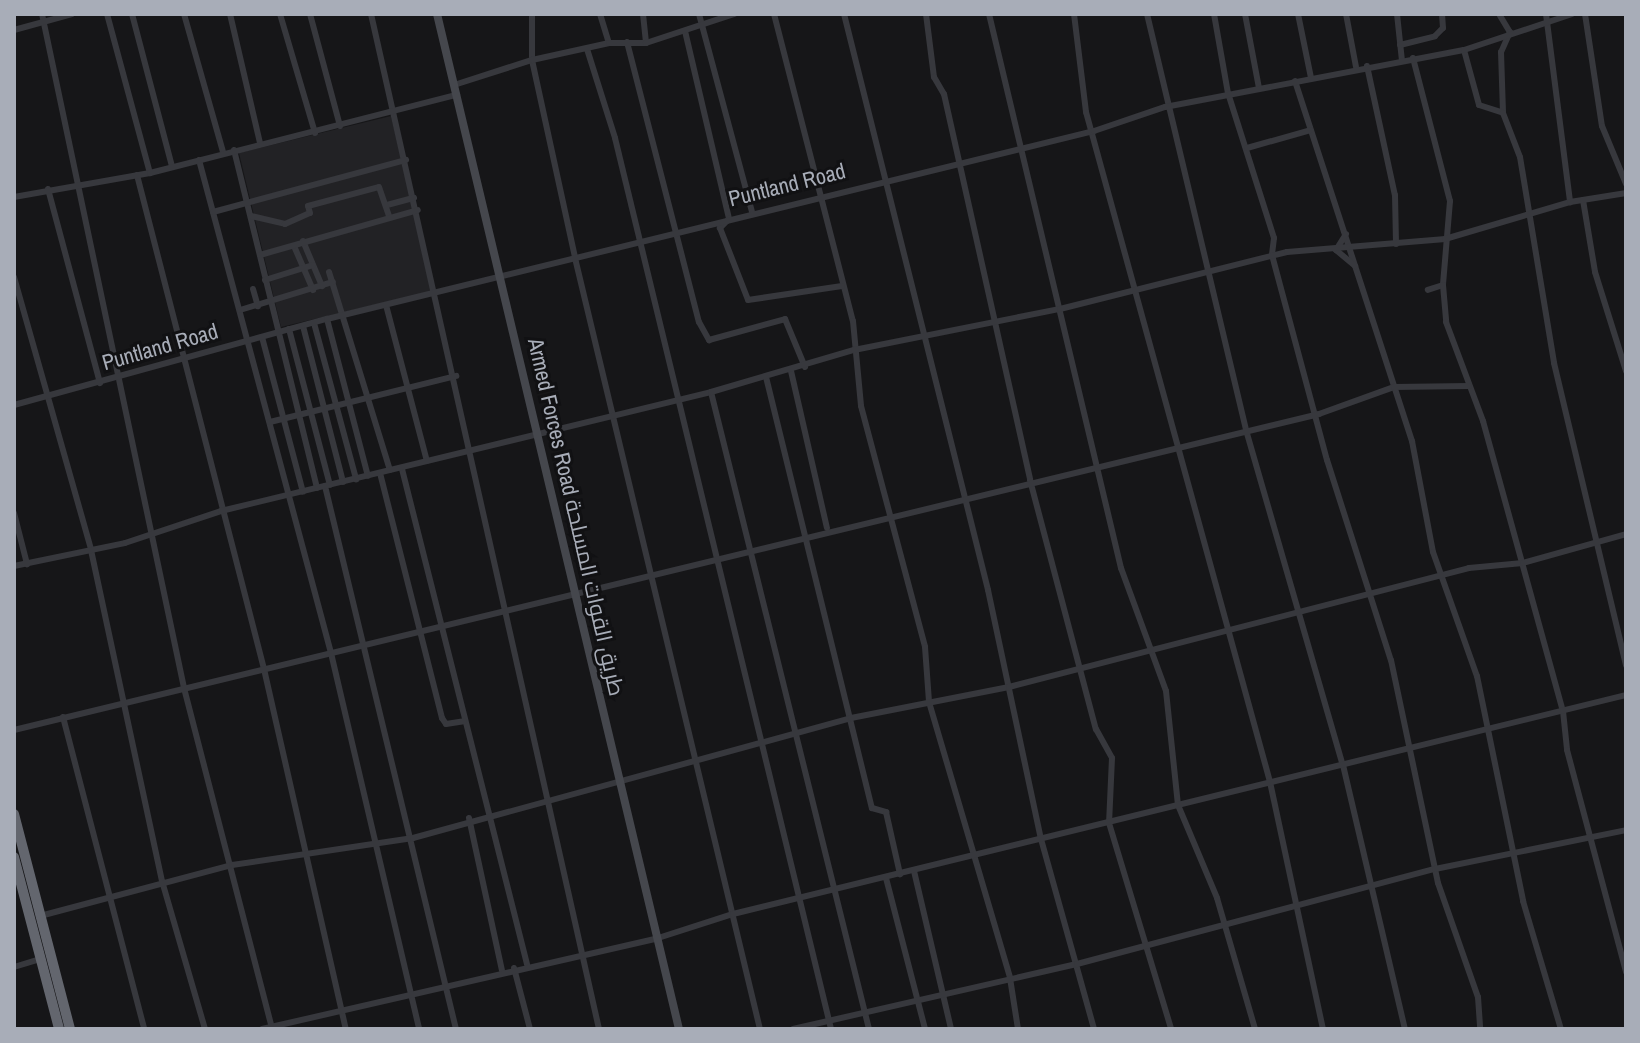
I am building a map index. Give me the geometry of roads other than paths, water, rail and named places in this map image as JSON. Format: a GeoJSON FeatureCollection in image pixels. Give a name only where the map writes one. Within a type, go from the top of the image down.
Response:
{"type":"FeatureCollection","features":[{"type":"Feature","properties":{"kind":"highway"},"geometry":{"type":"LineString","coordinates":[[14,814],[70,1029]]}},
{"type":"Feature","properties":{"kind":"highway"},"geometry":{"type":"LineString","coordinates":[[14,857],[59,1029]]}},
{"type":"Feature","properties":{"kind":"street"},"geometry":{"type":"LineString","coordinates":[[42,14],[184,688],[272,1028]]}},
{"type":"Feature","properties":{"kind":"street"},"geometry":{"type":"LineString","coordinates":[[14,30],[72,14]]}},
{"type":"Feature","properties":{"kind":"street"},"geometry":{"type":"LineString","coordinates":[[107,14],[150,173]]}},
{"type":"Feature","properties":{"kind":"street"},"geometry":{"type":"LineString","coordinates":[[132,14],[172,167]]}},
{"type":"Feature","properties":{"kind":"street"},"geometry":{"type":"LineString","coordinates":[[184,14],[223,152]]}},
{"type":"Feature","properties":{"kind":"street"},"geometry":{"type":"LineString","coordinates":[[230,14],[260,143]]}},
{"type":"Feature","properties":{"kind":"street"},"geometry":{"type":"LineString","coordinates":[[280,14],[315,133]]}},
{"type":"Feature","properties":{"kind":"street"},"geometry":{"type":"LineString","coordinates":[[310,14],[340,126]]}},
{"type":"Feature","properties":{"kind":"street"},"geometry":{"type":"LineString","coordinates":[[371,14],[474,450],[506,608],[552,798],[599,1029]]}},
{"type":"Feature","properties":{"kind":"street","name":"Armed Forces Road طريق القوات المسلحة"},"geometry":{"type":"LineString","coordinates":[[437,14],[503,278],[537,436],[679,1029]]}},
{"type":"Feature","properties":{"kind":"street"},"geometry":{"type":"LineString","coordinates":[[532,14],[532,60],[575,258],[760,1029]]}},
{"type":"Feature","properties":{"kind":"street"},"geometry":{"type":"LineString","coordinates":[[600,14],[609,43]]}},
{"type":"Feature","properties":{"kind":"street"},"geometry":{"type":"LineString","coordinates":[[643,14],[646,43]]}},
{"type":"Feature","properties":{"kind":"street"},"geometry":{"type":"LineString","coordinates":[[454,85],[532,60],[609,43],[646,43],[685,31],[700,18],[734,14]]}},
{"type":"Feature","properties":{"kind":"street"},"geometry":{"type":"LineString","coordinates":[[774,14],[817,196],[853,321],[861,406],[925,647],[929,702],[1010,978],[1018,1029]]}},
{"type":"Feature","properties":{"kind":"street"},"geometry":{"type":"LineString","coordinates":[[844,14],[882,179],[966,496],[1041,839],[1094,1029]]}},
{"type":"Feature","properties":{"kind":"street"},"geometry":{"type":"LineString","coordinates":[[926,14],[934,77],[944,94],[991,322],[1030,480],[1082,669],[1116,775],[1109,823],[1171,1029]]}},
{"type":"Feature","properties":{"kind":"street"},"geometry":{"type":"LineString","coordinates":[[989,14],[1018,148],[1097,464],[1146,649],[1166,691],[1178,805],[1225,925],[1255,1029]]}},
{"type":"Feature","properties":{"kind":"street"},"geometry":{"type":"LineString","coordinates":[[1074,14],[1094,131],[1174,447],[1270,782],[1323,1029]]}},
{"type":"Feature","properties":{"kind":"street"},"geometry":{"type":"LineString","coordinates":[[1147,14],[1165,107],[1206,273],[1246,430],[1343,765],[1405,1029]]}},
{"type":"Feature","properties":{"kind":"street"},"geometry":{"type":"LineString","coordinates":[[1214,14],[1228,93],[1274,238],[1272,255],[1319,414],[1367,596],[1391,660],[1412,748],[1435,869],[1478,997],[1480,1029]]}},
{"type":"Feature","properties":{"kind":"street"},"geometry":{"type":"LineString","coordinates":[[1245,14],[1259,88]]}},
{"type":"Feature","properties":{"kind":"street"},"geometry":{"type":"LineString","coordinates":[[1298,14],[1311,78]]}},
{"type":"Feature","properties":{"kind":"street"},"geometry":{"type":"LineString","coordinates":[[1346,14],[1356,67]]}},
{"type":"Feature","properties":{"kind":"street"},"geometry":{"type":"LineString","coordinates":[[1397,14],[1402,61]]}},
{"type":"Feature","properties":{"kind":"street"},"geometry":{"type":"LineString","coordinates":[[1400,45],[1435,36],[1443,28],[1442,14]]}},
{"type":"Feature","properties":{"kind":"street"},"geometry":{"type":"LineString","coordinates":[[1499,14],[1510,32],[1501,52],[1503,113],[1524,175],[1525,216],[1537,241],[1554,363],[1626,666]]}},
{"type":"Feature","properties":{"kind":"street","name":"Puntland Road"},"geometry":{"type":"LineString","coordinates":[[14,405],[49,398],[327,319],[503,278],[958,160],[1094,131],[1165,107],[1356,67],[1464,50],[1547,17],[1572,14]]}},
{"type":"Feature","properties":{"kind":"street"},"geometry":{"type":"LineString","coordinates":[[1585,14],[1602,126],[1626,184]]}},
{"type":"Feature","properties":{"kind":"street"},"geometry":{"type":"LineString","coordinates":[[1547,17],[1570,202]]}},
{"type":"Feature","properties":{"kind":"street"},"geometry":{"type":"LineString","coordinates":[[700,18],[752,212]]}},
{"type":"Feature","properties":{"kind":"street"},"geometry":{"type":"LineString","coordinates":[[685,31],[729,219],[720,228],[750,303],[842,286]]}},
{"type":"Feature","properties":{"kind":"street"},"geometry":{"type":"LineString","coordinates":[[627,42],[673,233],[709,340],[785,319],[805,367]]}},
{"type":"Feature","properties":{"kind":"street"},"geometry":{"type":"LineString","coordinates":[[587,49],[638,242],[831,1029]]}},
{"type":"Feature","properties":{"kind":"street"},"geometry":{"type":"LineString","coordinates":[[1464,50],[1479,105],[1503,113]]}},
{"type":"Feature","properties":{"kind":"street"},"geometry":{"type":"LineString","coordinates":[[1413,58],[1450,201],[1443,285],[1446,322],[1469,386],[1523,563],[1563,711],[1567,750],[1594,836],[1626,972]]}},
{"type":"Feature","properties":{"kind":"street"},"geometry":{"type":"LineString","coordinates":[[1367,66],[1395,195],[1396,244]]}},
{"type":"Feature","properties":{"kind":"street"},"geometry":{"type":"LineString","coordinates":[[1295,81],[1418,461],[1440,579],[1462,623],[1514,852],[1561,1029]]}},
{"type":"Feature","properties":{"kind":"street"},"geometry":{"type":"LineString","coordinates":[[14,197],[79,182],[150,173],[457,95]]}},
{"type":"Feature","properties":{"kind":"street"},"geometry":{"type":"LineString","coordinates":[[1247,148],[1311,130]]}},
{"type":"Feature","properties":{"kind":"street"},"geometry":{"type":"LineString","coordinates":[[234,150],[249,200],[265,280],[317,488]]}},
{"type":"Feature","properties":{"kind":"street"},"geometry":{"type":"LineString","coordinates":[[199,160],[331,653],[419,1029]]}},
{"type":"Feature","properties":{"kind":"street"},"geometry":{"type":"LineString","coordinates":[[213,212],[406,160]]}},
{"type":"Feature","properties":{"kind":"street"},"geometry":{"type":"LineString","coordinates":[[137,175],[264,669],[346,1029]]}},
{"type":"Feature","properties":{"kind":"street"},"geometry":{"type":"LineString","coordinates":[[308,206],[377,187],[389,216]]}},
{"type":"Feature","properties":{"kind":"street"},"geometry":{"type":"LineString","coordinates":[[48,189],[100,383]]}},
{"type":"Feature","properties":{"kind":"street"},"geometry":{"type":"LineString","coordinates":[[251,216],[285,224],[310,213],[303,190]]}},
{"type":"Feature","properties":{"kind":"street"},"geometry":{"type":"LineString","coordinates":[[14,566],[91,550],[221,511],[711,392],[805,367],[854,350],[924,339],[1060,309],[1272,255],[1445,239],[1570,202],[1626,193]]}},
{"type":"Feature","properties":{"kind":"street"},"geometry":{"type":"LineString","coordinates":[[387,205],[414,198]]}},
{"type":"Feature","properties":{"kind":"street"},"geometry":{"type":"LineString","coordinates":[[1583,200],[1595,272],[1626,371]]}},
{"type":"Feature","properties":{"kind":"street"},"geometry":{"type":"LineString","coordinates":[[260,255],[418,210]]}},
{"type":"Feature","properties":{"kind":"street"},"geometry":{"type":"LineString","coordinates":[[1336,250],[1346,234]]}},
{"type":"Feature","properties":{"kind":"street"},"geometry":{"type":"LineString","coordinates":[[303,241],[322,286]]}},
{"type":"Feature","properties":{"kind":"street"},"geometry":{"type":"LineString","coordinates":[[294,246],[313,290]]}},
{"type":"Feature","properties":{"kind":"street"},"geometry":{"type":"LineString","coordinates":[[1336,250],[1356,266]]}},
{"type":"Feature","properties":{"kind":"street"},"geometry":{"type":"LineString","coordinates":[[265,280],[313,265]]}},
{"type":"Feature","properties":{"kind":"street"},"geometry":{"type":"LineString","coordinates":[[329,272],[373,398],[390,470]]}},
{"type":"Feature","properties":{"kind":"street"},"geometry":{"type":"LineString","coordinates":[[14,277],[91,550],[162,881],[205,1029]]}},
{"type":"Feature","properties":{"kind":"street"},"geometry":{"type":"LineString","coordinates":[[240,310],[333,282]]}},
{"type":"Feature","properties":{"kind":"street"},"geometry":{"type":"LineString","coordinates":[[1428,290],[1443,285]]}},
{"type":"Feature","properties":{"kind":"street"},"geometry":{"type":"LineString","coordinates":[[253,289],[258,306]]}},
{"type":"Feature","properties":{"kind":"street"},"geometry":{"type":"LineString","coordinates":[[386,305],[427,461]]}},
{"type":"Feature","properties":{"kind":"street"},"geometry":{"type":"LineString","coordinates":[[327,319],[368,476]]}},
{"type":"Feature","properties":{"kind":"street"},"geometry":{"type":"LineString","coordinates":[[314,323],[356,479]]}},
{"type":"Feature","properties":{"kind":"street"},"geometry":{"type":"LineString","coordinates":[[303,326],[343,482]]}},
{"type":"Feature","properties":{"kind":"street"},"geometry":{"type":"LineString","coordinates":[[289,329],[313,414],[456,1029]]}},
{"type":"Feature","properties":{"kind":"street"},"geometry":{"type":"LineString","coordinates":[[262,337],[303,492]]}},
{"type":"Feature","properties":{"kind":"street"},"geometry":{"type":"LineString","coordinates":[[791,371],[827,528]]}},
{"type":"Feature","properties":{"kind":"street"},"geometry":{"type":"LineString","coordinates":[[270,422],[351,405],[456,376]]}},
{"type":"Feature","properties":{"kind":"street"},"geometry":{"type":"LineString","coordinates":[[766,377],[872,808],[886,812],[900,874]]}},
{"type":"Feature","properties":{"kind":"street"},"geometry":{"type":"LineString","coordinates":[[14,730],[124,701],[442,627],[575,590],[827,528],[1319,414],[1394,387],[1469,386]]}},
{"type":"Feature","properties":{"kind":"street"},"geometry":{"type":"LineString","coordinates":[[711,392],[753,548],[794,733],[869,1029]]}},
{"type":"Feature","properties":{"kind":"street"},"geometry":{"type":"LineString","coordinates":[[402,469],[527,964]]}},
{"type":"Feature","properties":{"kind":"street"},"geometry":{"type":"LineString","coordinates":[[380,473],[442,718],[446,724],[464,721]]}},
{"type":"Feature","properties":{"kind":"street"},"geometry":{"type":"LineString","coordinates":[[14,513],[27,564]]}},
{"type":"Feature","properties":{"kind":"street"},"geometry":{"type":"LineString","coordinates":[[40,916],[162,881],[232,865],[413,838],[469,818],[619,785],[695,758],[761,740],[851,718],[1009,687],[1146,649],[1440,579],[1469,568],[1523,563],[1594,540],[1626,534]]}},
{"type":"Feature","properties":{"kind":"street"},"geometry":{"type":"LineString","coordinates":[[262,1029],[581,951],[655,939],[733,914],[1626,695]]}},
{"type":"Feature","properties":{"kind":"street"},"geometry":{"type":"LineString","coordinates":[[63,717],[144,1029]]}},
{"type":"Feature","properties":{"kind":"street"},"geometry":{"type":"LineString","coordinates":[[469,818],[502,970]]}},
{"type":"Feature","properties":{"kind":"street"},"geometry":{"type":"LineString","coordinates":[[793,1029],[941,992],[1077,964],[1435,869],[1626,830]]}},
{"type":"Feature","properties":{"kind":"street"},"geometry":{"type":"LineString","coordinates":[[914,871],[951,1029]]}},
{"type":"Feature","properties":{"kind":"street"},"geometry":{"type":"LineString","coordinates":[[886,878],[925,1029]]}},
{"type":"Feature","properties":{"kind":"street"},"geometry":{"type":"LineString","coordinates":[[14,967],[40,959]]}},
{"type":"Feature","properties":{"kind":"street"},"geometry":{"type":"LineString","coordinates":[[514,968],[530,1029]]}}]}
